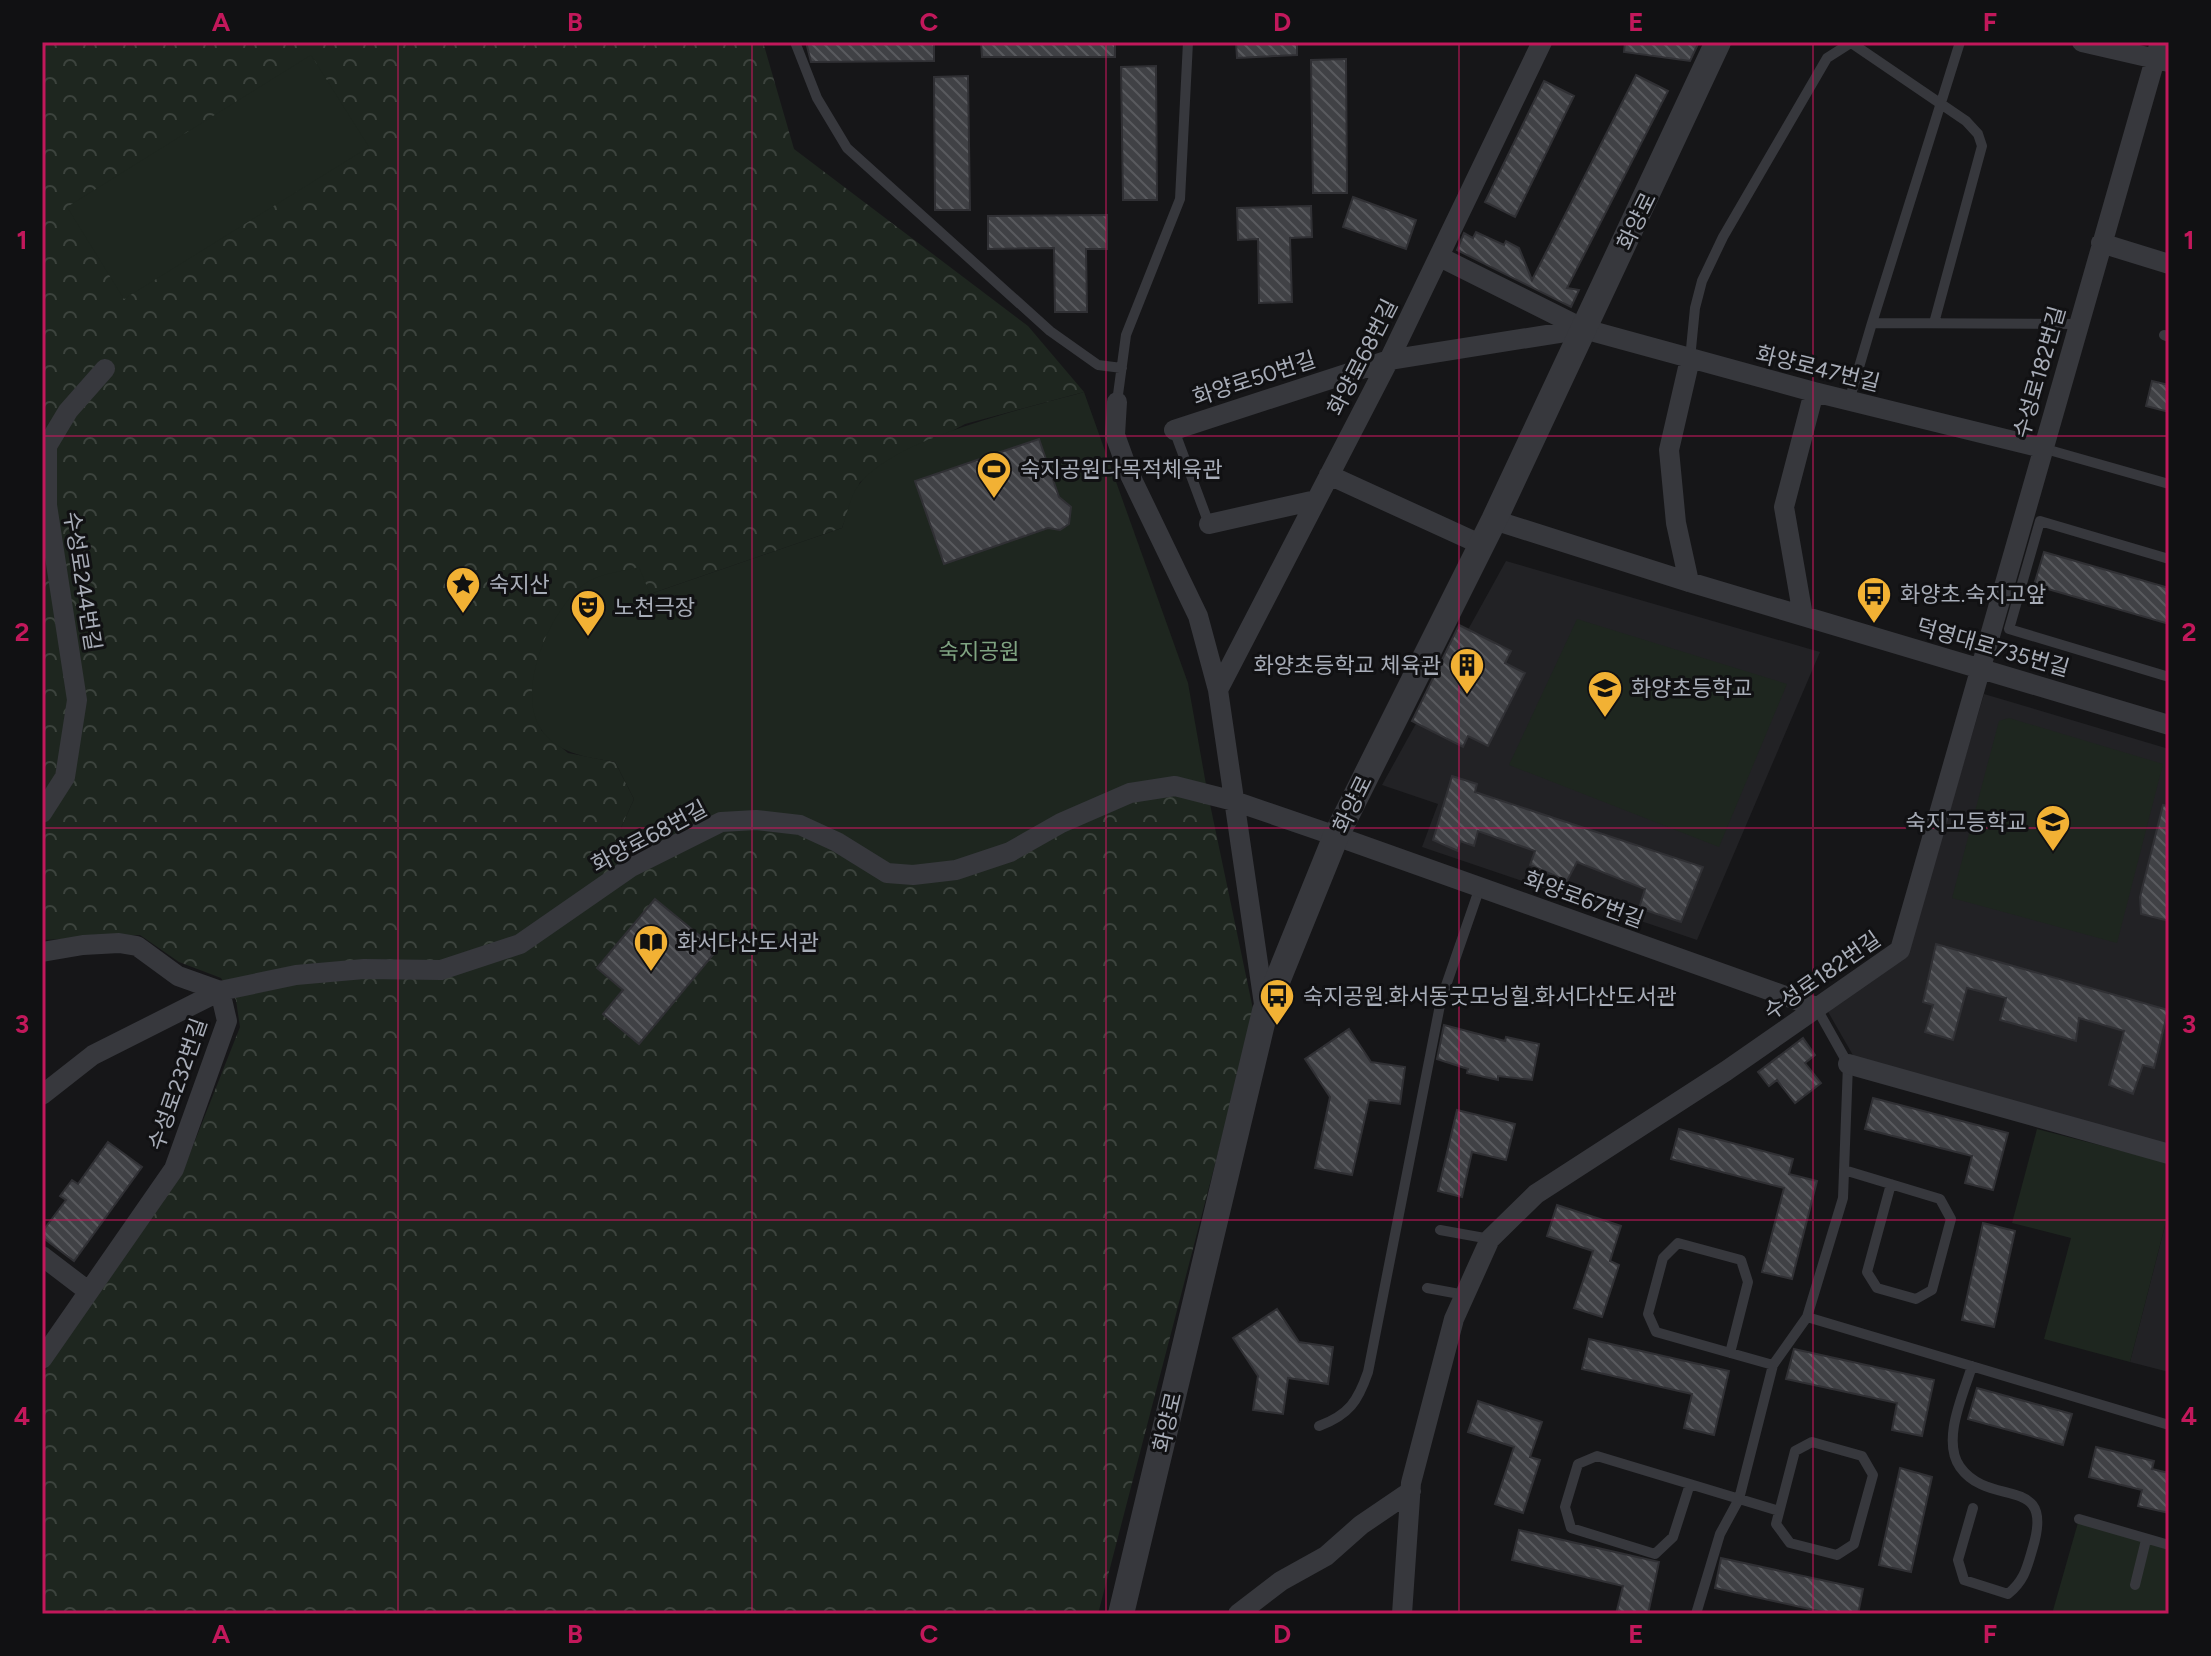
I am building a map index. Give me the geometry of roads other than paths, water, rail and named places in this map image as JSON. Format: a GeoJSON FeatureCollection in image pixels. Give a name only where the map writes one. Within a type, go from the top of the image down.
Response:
{"type":"FeatureCollection","features":[{"type":"Feature","properties":{"kind":"street","name":"화양로68번길"},"geometry":{"type":"LineString","coordinates":[[1218,690],[1389,360],[1542,42]]}},
{"type":"Feature","properties":{"kind":"street","name":"화양로"},"geometry":{"type":"LineString","coordinates":[[1121,1614],[1265,1011],[1336,836],[1482,545],[1718,42]]}},
{"type":"Feature","properties":{"kind":"street"},"geometry":{"type":"LineString","coordinates":[[2082,42],[2161,54]]}},
{"type":"Feature","properties":{"kind":"street","name":"수성로182번길"},"geometry":{"type":"LineString","coordinates":[[1402,1614],[1411,1491],[1454,1319],[1490,1239],[1536,1194],[1726,1071],[1900,950],[2077,324],[2161,54]]}},
{"type":"Feature","properties":{"kind":"street"},"geometry":{"type":"LineString","coordinates":[[2101,243],[2169,264]]}},
{"type":"Feature","properties":{"kind":"street"},"geometry":{"type":"LineString","coordinates":[[1440,257],[1584,329]]}},
{"type":"Feature","properties":{"kind":"street","name":"화양로47번길"},"geometry":{"type":"LineString","coordinates":[[1584,329],[1814,392],[2042,448]]}},
{"type":"Feature","properties":{"kind":"street","name":"화양로50번길"},"geometry":{"type":"LineString","coordinates":[[1174,430],[1389,360],[1584,329]]}},
{"type":"Feature","properties":{"kind":"street"},"geometry":{"type":"LineString","coordinates":[[1689,582],[1676,523],[1669,450],[1690,359]]}},
{"type":"Feature","properties":{"kind":"street","name":"수성로244번길"},"geometry":{"type":"LineString","coordinates":[[42,813],[65,777],[77,700],[47,505],[47,446],[68,411],[105,369]]}},
{"type":"Feature","properties":{"kind":"street"},"geometry":{"type":"LineString","coordinates":[[1803,616],[1784,507],[1814,392]]}},
{"type":"Feature","properties":{"kind":"street"},"geometry":{"type":"LineString","coordinates":[[1117,402],[1115,435],[1128,471],[1198,616],[1218,690],[1265,1011]]}},
{"type":"Feature","properties":{"kind":"street"},"geometry":{"type":"LineString","coordinates":[[1329,475],[1482,545]]}},
{"type":"Feature","properties":{"kind":"street"},"geometry":{"type":"LineString","coordinates":[[1209,524],[1316,500]]}},
{"type":"Feature","properties":{"kind":"street","name":"덕영대로735번길"},"geometry":{"type":"LineString","coordinates":[[1494,520],[1689,582],[2169,725]]}},
{"type":"Feature","properties":{"kind":"street","name":"화양로68번길"},"geometry":{"type":"LineString","coordinates":[[220,991],[296,975],[364,969],[441,970],[520,944],[631,867],[721,822],[756,820],[800,825],[837,842],[887,873],[913,875],[956,870],[1010,852],[1061,823],[1130,793],[1175,786],[1234,801],[1336,836]]}},
{"type":"Feature","properties":{"kind":"street","name":"화양로67번길"},"geometry":{"type":"LineString","coordinates":[[1336,836],[1816,1007]]}},
{"type":"Feature","properties":{"kind":"street"},"geometry":{"type":"LineString","coordinates":[[42,952],[83,945],[119,943],[137,946],[178,976],[220,991]]}},
{"type":"Feature","properties":{"kind":"street","name":"수성로232번길"},"geometry":{"type":"LineString","coordinates":[[42,1095],[93,1055],[220,991],[227,1021],[174,1169],[42,1359]]}},
{"type":"Feature","properties":{"kind":"street"},"geometry":{"type":"LineString","coordinates":[[1848,1064],[2169,1154]]}},
{"type":"Feature","properties":{"kind":"street"},"geometry":{"type":"LineString","coordinates":[[42,1256],[88,1291]]}},
{"type":"Feature","properties":{"kind":"street"},"geometry":{"type":"LineString","coordinates":[[1238,1614],[1281,1581],[1326,1556],[1361,1525],[1411,1491]]}},
{"type":"Feature","properties":{"kind":"lane"},"geometry":{"type":"LineString","coordinates":[[795,42],[817,98],[847,148],[1050,331],[1098,365],[1122,368]]}},
{"type":"Feature","properties":{"kind":"lane"},"geometry":{"type":"LineString","coordinates":[[1117,402],[1126,335],[1180,199],[1188,42]]}},
{"type":"Feature","properties":{"kind":"lane"},"geometry":{"type":"LineString","coordinates":[[1849,401],[1960,42]]}},
{"type":"Feature","properties":{"kind":"lane"},"geometry":{"type":"LineString","coordinates":[[1690,359],[1698,295],[1723,237],[1820,68],[1827,58],[1849,43],[1966,121],[1978,134],[1982,146],[1934,323]]}},
{"type":"Feature","properties":{"kind":"lane"},"geometry":{"type":"LineString","coordinates":[[1872,323],[2077,324]]}},
{"type":"Feature","properties":{"kind":"lane"},"geometry":{"type":"LineString","coordinates":[[1174,430],[1209,524]]}},
{"type":"Feature","properties":{"kind":"lane"},"geometry":{"type":"LineString","coordinates":[[2042,448],[2169,484]]}},
{"type":"Feature","properties":{"kind":"lane"},"geometry":{"type":"LineString","coordinates":[[2169,559],[2040,521],[2009,629],[2169,677]]}},
{"type":"Feature","properties":{"kind":"lane"},"geometry":{"type":"LineString","coordinates":[[1319,1426],[1342,1418],[1359,1399],[1368,1372],[1441,1000],[1480,887]]}},
{"type":"Feature","properties":{"kind":"lane"},"geometry":{"type":"LineString","coordinates":[[1696,1614],[1720,1534],[1739,1499],[1773,1365],[1807,1317],[1843,1198],[1848,1064],[1816,1007]]}},
{"type":"Feature","properties":{"kind":"lane"},"geometry":{"type":"LineString","coordinates":[[1844,1170],[1891,1184],[1940,1199],[1951,1219],[1932,1290],[1916,1299],[1877,1288],[1867,1272],[1891,1184]]}},
{"type":"Feature","properties":{"kind":"lane"},"geometry":{"type":"LineString","coordinates":[[1440,1230],[1490,1239]]}},
{"type":"Feature","properties":{"kind":"lane"},"geometry":{"type":"LineString","coordinates":[[1730,1353],[1748,1282],[1741,1260],[1678,1243],[1663,1258],[1648,1314],[1656,1332],[1730,1353],[1773,1365]]}},
{"type":"Feature","properties":{"kind":"lane"},"geometry":{"type":"LineString","coordinates":[[1427,1288],[1465,1295]]}},
{"type":"Feature","properties":{"kind":"lane"},"geometry":{"type":"LineString","coordinates":[[1807,1317],[2169,1425]]}},
{"type":"Feature","properties":{"kind":"lane"},"geometry":{"type":"LineString","coordinates":[[1972,1366],[1955,1422],[1954,1449],[1959,1466],[1978,1484],[2024,1497],[2036,1507],[2040,1523],[2022,1582],[2008,1594],[1964,1580],[1958,1560],[1973,1508]]}},
{"type":"Feature","properties":{"kind":"lane"},"geometry":{"type":"LineString","coordinates":[[1812,1442],[1862,1456],[1873,1475],[1854,1544],[1837,1555],[1790,1543],[1776,1524],[1779,1511],[1795,1451],[1812,1442]]}},
{"type":"Feature","properties":{"kind":"lane"},"geometry":{"type":"LineString","coordinates":[[1690,1484],[1673,1537],[1655,1554],[1571,1528],[1565,1507],[1578,1464],[1597,1456],[1690,1484],[1779,1511]]}},
{"type":"Feature","properties":{"kind":"lane"},"geometry":{"type":"LineString","coordinates":[[2079,1519],[2169,1545]]}},
{"type":"Feature","properties":{"kind":"lane"},"geometry":{"type":"LineString","coordinates":[[2135,1585],[2146,1540]]}},
{"type":"Feature","properties":{"kind":"place","name":"숙지공원다목적체육관"},"geometry":{"type":"Point","coordinates":[994,500]}},
{"type":"Feature","properties":{"kind":"place","name":"숙지산"},"geometry":{"type":"Point","coordinates":[463,615]}},
{"type":"Feature","properties":{"kind":"place","name":"화양초.숙지고앞"},"geometry":{"type":"Point","coordinates":[1874,625]}},
{"type":"Feature","properties":{"kind":"place","name":"노천극장"},"geometry":{"type":"Point","coordinates":[588,638]}},
{"type":"Feature","properties":{"kind":"place","name":"화양초등학교 체육관"},"geometry":{"type":"Point","coordinates":[1467,696]}},
{"type":"Feature","properties":{"kind":"place","name":"화양초등학교"},"geometry":{"type":"Point","coordinates":[1605,719]}},
{"type":"Feature","properties":{"kind":"place","name":"숙지고등학교"},"geometry":{"type":"Point","coordinates":[2053,853]}},
{"type":"Feature","properties":{"kind":"place","name":"화서다산도서관"},"geometry":{"type":"Point","coordinates":[651,973]}},
{"type":"Feature","properties":{"kind":"place","name":"숙지공원.화서동굿모닝힐.화서다산도서관"},"geometry":{"type":"Point","coordinates":[1277,1027]}},
{"type":"Feature","properties":{"kind":"park label","name":"숙지공원"},"geometry":{"type":"Point","coordinates":[979,651]}}]}
